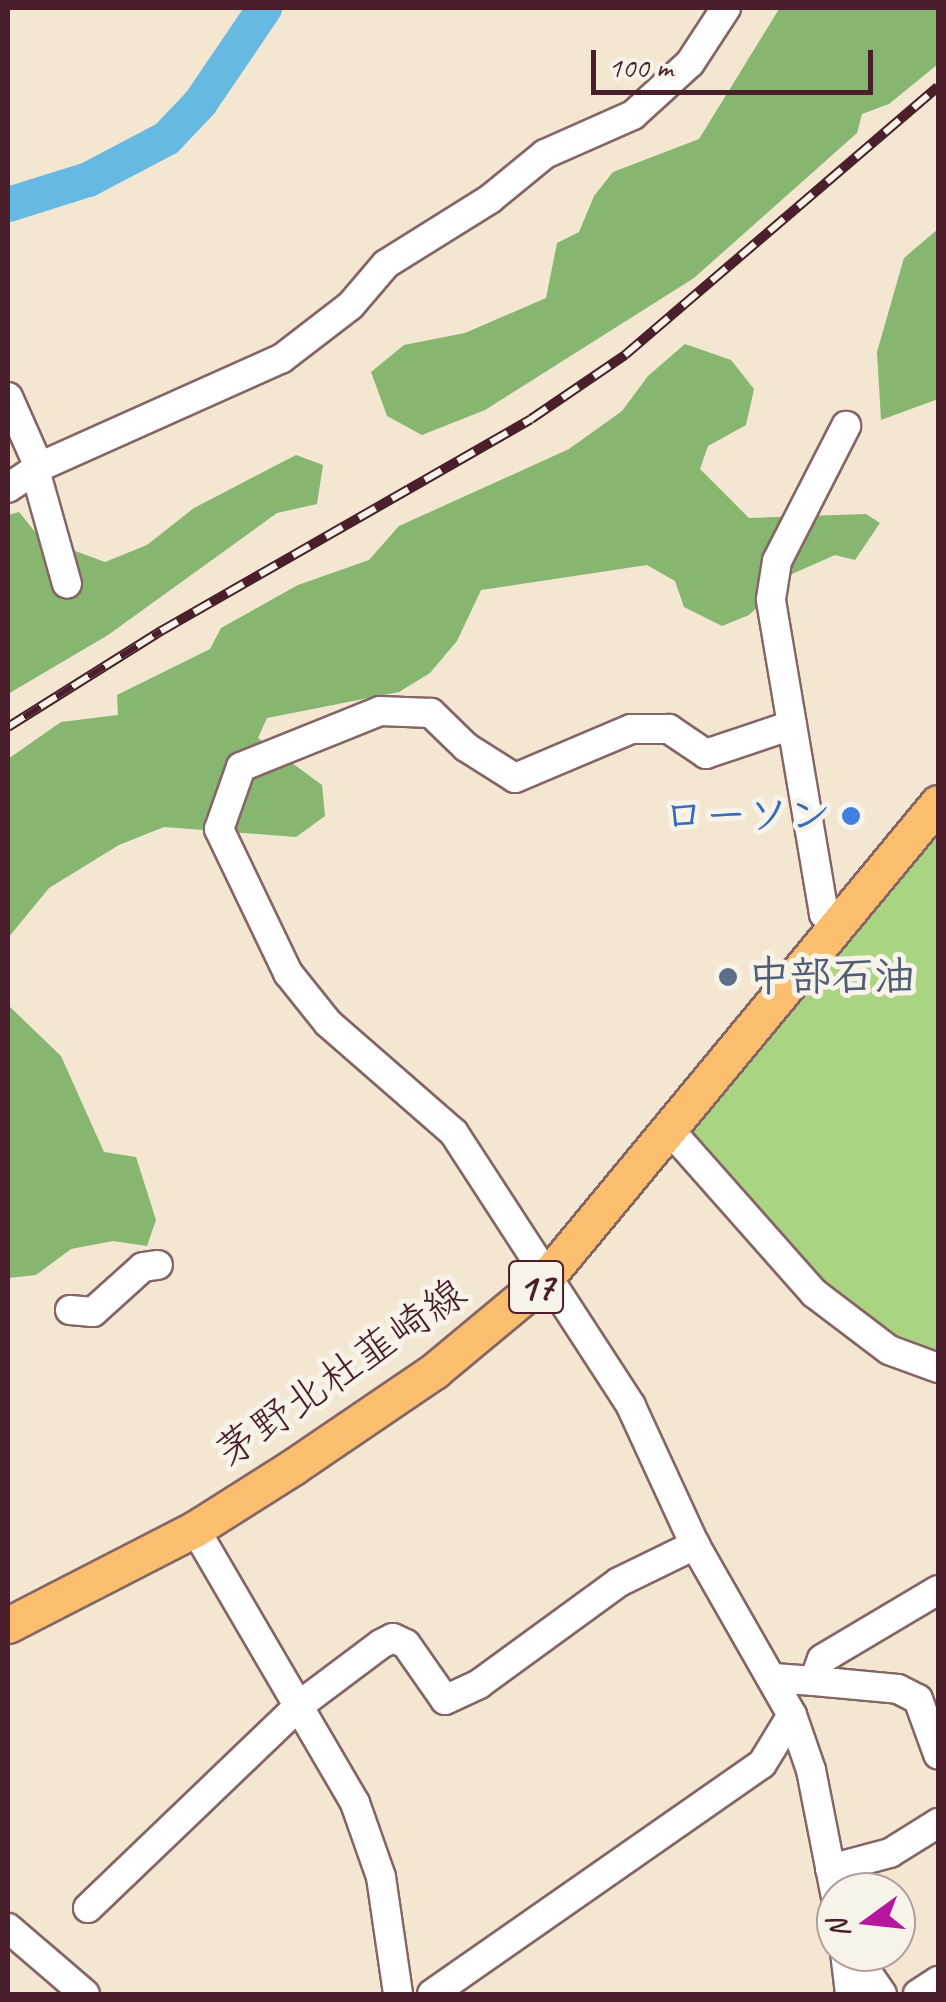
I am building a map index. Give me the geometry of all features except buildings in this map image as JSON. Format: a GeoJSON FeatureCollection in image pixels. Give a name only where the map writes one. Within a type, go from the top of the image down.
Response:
{"type":"FeatureCollection","features":[{"type":"Feature","properties":{"kind":"main road","name":"茅野北杜韮崎線"},"geometry":{"type":"LineString","coordinates":[[8,1624],[195,1529],[434,1371],[545,1280],[834,922],[938,803]]}},
{"type":"Feature","properties":{"kind":"street"},"geometry":{"type":"LineString","coordinates":[[8,488],[37,468],[281,358],[351,305],[386,264],[490,200],[545,154],[634,115],[690,63],[726,8]]}},
{"type":"Feature","properties":{"kind":"street"},"geometry":{"type":"LineString","coordinates":[[8,397],[37,468],[67,584]]}},
{"type":"Feature","properties":{"kind":"street"},"geometry":{"type":"LineString","coordinates":[[834,922],[824,914],[770,599],[778,561],[846,426]]}},
{"type":"Feature","properties":{"kind":"street"},"geometry":{"type":"LineString","coordinates":[[792,724],[706,754],[669,729],[631,728],[515,778],[466,747],[431,713],[380,711],[242,767],[228,790],[219,829],[226,854],[288,973],[328,1024],[454,1133],[545,1280],[631,1406],[695,1546],[774,1678],[792,1716],[812,1770],[831,1872]]}},
{"type":"Feature","properties":{"kind":"street"},"geometry":{"type":"LineString","coordinates":[[668,1128],[814,1293],[888,1350],[938,1368]]}},
{"type":"Feature","properties":{"kind":"street"},"geometry":{"type":"LineString","coordinates":[[70,1310],[93,1312],[143,1266],[158,1265]]}},
{"type":"Feature","properties":{"kind":"street"},"geometry":{"type":"LineString","coordinates":[[195,1529],[355,1803],[382,1876],[398,1994]]}},
{"type":"Feature","properties":{"kind":"street"},"geometry":{"type":"LineString","coordinates":[[88,1908],[300,1704],[393,1638],[406,1644],[445,1700],[479,1684],[619,1582],[695,1546]]}},
{"type":"Feature","properties":{"kind":"street"},"geometry":{"type":"LineString","coordinates":[[814,1682],[822,1659],[938,1590]]}},
{"type":"Feature","properties":{"kind":"street"},"geometry":{"type":"LineString","coordinates":[[774,1678],[898,1689],[918,1699],[938,1754]]}},
{"type":"Feature","properties":{"kind":"street"},"geometry":{"type":"LineString","coordinates":[[432,1994],[762,1764],[792,1716]]}},
{"type":"Feature","properties":{"kind":"street"},"geometry":{"type":"LineString","coordinates":[[830,1869],[890,1853],[938,1823]]}},
{"type":"Feature","properties":{"kind":"street"},"geometry":{"type":"LineString","coordinates":[[8,1928],[86,1994]]}},
{"type":"Feature","properties":{"kind":"street"},"geometry":{"type":"LineString","coordinates":[[865,1972],[882,1994]]}},
{"type":"Feature","properties":{"kind":"street"},"geometry":{"type":"LineString","coordinates":[[918,1994],[938,1982]]}},
{"type":"Feature","properties":{"kind":"green space"},"geometry":{"type":"Polygon","coordinates":[[[938,8],[938,64],[889,104],[862,114],[857,133],[694,278],[485,410],[422,435],[387,416],[371,372],[404,345],[465,333],[546,298],[557,243],[579,232],[594,196],[613,172],[699,139],[779,9],[938,8]]]}},
{"type":"Feature","properties":{"kind":"green space"},"geometry":{"type":"Polygon","coordinates":[[[938,229],[938,399],[881,420],[877,352],[904,258],[938,229]]]}},
{"type":"Feature","properties":{"kind":"green space"},"geometry":{"type":"Polygon","coordinates":[[[685,344],[731,360],[754,389],[746,425],[708,446],[700,469],[749,518],[866,514],[880,523],[855,560],[835,555],[792,574],[749,615],[722,626],[684,607],[675,581],[647,565],[481,590],[457,641],[430,673],[399,692],[267,718],[258,738],[322,785],[325,816],[296,837],[164,827],[119,845],[49,888],[8,938],[8,759],[61,722],[118,715],[117,695],[210,649],[221,628],[298,585],[369,560],[399,526],[569,449],[622,411],[648,376],[685,344]]]}},
{"type":"Feature","properties":{"kind":"green space"},"geometry":{"type":"Polygon","coordinates":[[[296,455],[323,465],[317,504],[277,513],[108,635],[8,694],[8,515],[19,512],[40,538],[105,562],[147,545],[194,508],[296,455]]]}},
{"type":"Feature","properties":{"kind":"green space"},"geometry":{"type":"Polygon","coordinates":[[[938,812],[938,1359],[895,1342],[836,1298],[679,1128],[938,812]]]}},
{"type":"Feature","properties":{"kind":"green space"},"geometry":{"type":"Polygon","coordinates":[[[8,1005],[61,1056],[104,1152],[136,1157],[156,1220],[147,1246],[113,1241],[71,1249],[36,1275],[8,1278],[8,1005]]]}},
{"type":"Feature","properties":{"kind":"waterway"},"geometry":{"type":"LineString","coordinates":[[8,204],[88,179],[166,138],[200,102],[264,8]]}},
{"type":"Feature","properties":{"kind":"railway"},"geometry":{"type":"LineString","coordinates":[[8,727],[161,631],[531,419],[625,355],[938,87]]}},
{"type":"Feature","properties":{"kind":"place","name":"ローソン"},"geometry":{"type":"Point","coordinates":[851,816]}},
{"type":"Feature","properties":{"kind":"place","name":"中部石油"},"geometry":{"type":"Point","coordinates":[728,977]}}]}
